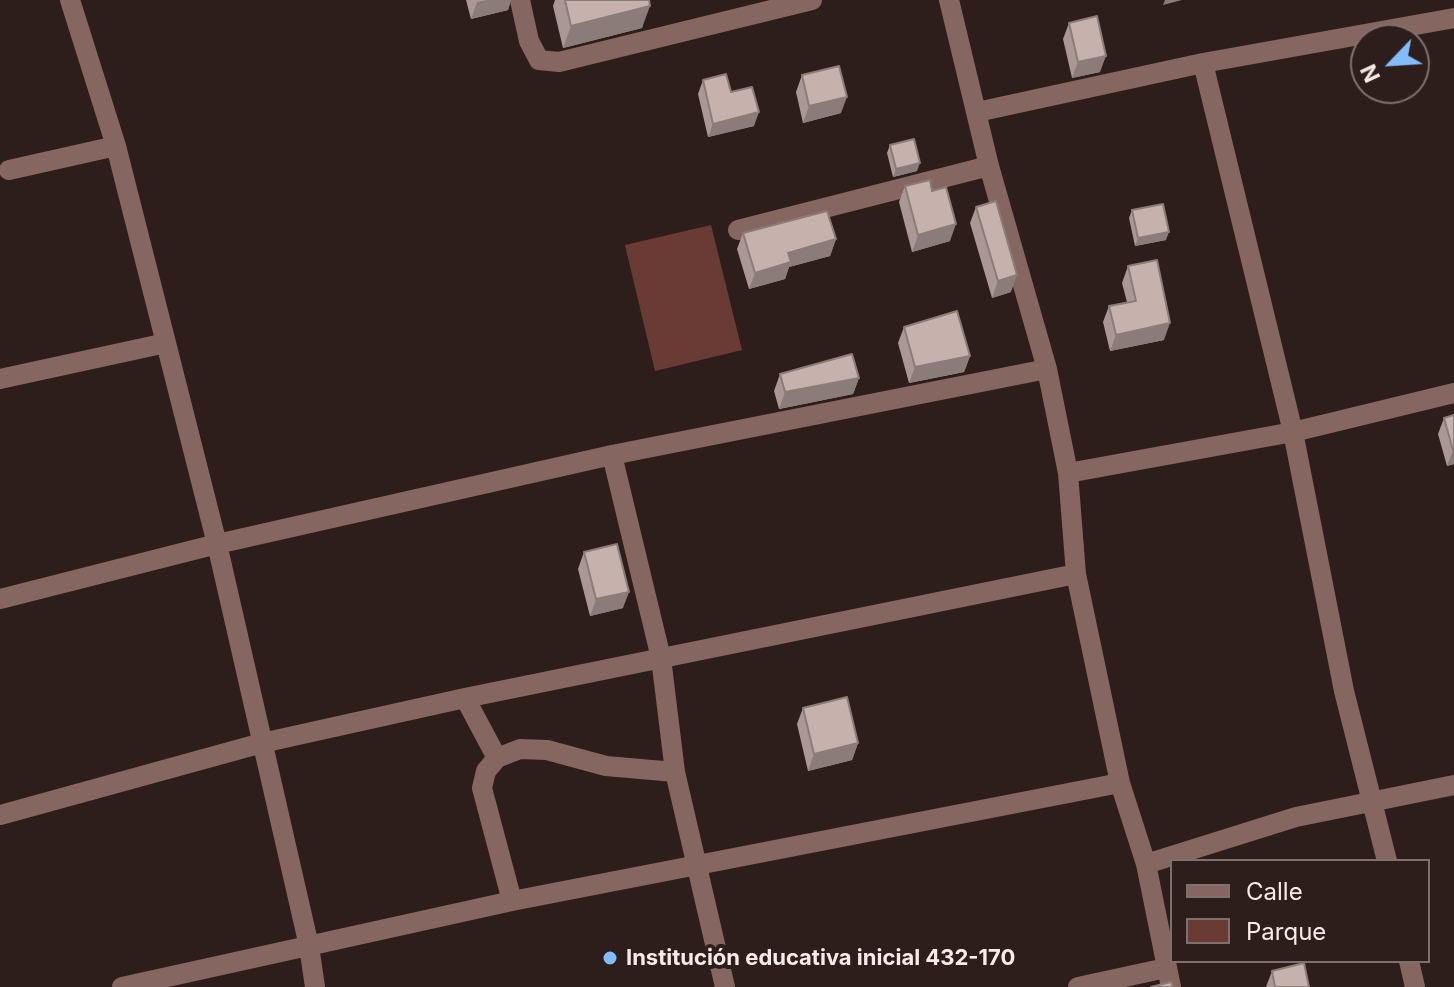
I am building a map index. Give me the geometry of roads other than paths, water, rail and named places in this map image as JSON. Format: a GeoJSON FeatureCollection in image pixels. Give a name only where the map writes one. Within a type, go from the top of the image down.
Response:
{"type":"FeatureCollection","features":[{"type":"Feature","properties":{"kind":"street"},"geometry":{"type":"LineString","coordinates":[[70,0],[116,146],[217,544],[309,946],[315,987]]}},
{"type":"Feature","properties":{"kind":"street"},"geometry":{"type":"LineString","coordinates":[[520,0],[529,41],[539,60],[559,62],[812,0]]}},
{"type":"Feature","properties":{"kind":"street"},"geometry":{"type":"LineString","coordinates":[[949,0],[989,166],[1047,369],[1068,473],[1076,574],[1120,783],[1146,864],[1168,978],[1078,987]]}},
{"type":"Feature","properties":{"kind":"street"},"geometry":{"type":"LineString","coordinates":[[1451,0],[1454,11]]}},
{"type":"Feature","properties":{"kind":"street"},"geometry":{"type":"LineString","coordinates":[[977,112],[1203,63],[1454,18]]}},
{"type":"Feature","properties":{"kind":"street"},"geometry":{"type":"LineString","coordinates":[[1203,63],[1293,432],[1344,691],[1387,859]]}},
{"type":"Feature","properties":{"kind":"street"},"geometry":{"type":"LineString","coordinates":[[9,170],[116,146]]}},
{"type":"Feature","properties":{"kind":"street"},"geometry":{"type":"LineString","coordinates":[[738,230],[989,166]]}},
{"type":"Feature","properties":{"kind":"street"},"geometry":{"type":"LineString","coordinates":[[0,379],[166,343]]}},
{"type":"Feature","properties":{"kind":"street"},"geometry":{"type":"LineString","coordinates":[[0,599],[217,544],[612,455],[1047,369]]}},
{"type":"Feature","properties":{"kind":"street"},"geometry":{"type":"LineString","coordinates":[[1068,473],[1293,432],[1454,393]]}},
{"type":"Feature","properties":{"kind":"street"},"geometry":{"type":"LineString","coordinates":[[612,455],[661,658],[675,772],[725,987]]}},
{"type":"Feature","properties":{"kind":"street"},"geometry":{"type":"LineString","coordinates":[[0,815],[262,743],[465,698],[1076,574]]}},
{"type":"Feature","properties":{"kind":"street"},"geometry":{"type":"LineString","coordinates":[[465,698],[497,758]]}},
{"type":"Feature","properties":{"kind":"street"},"geometry":{"type":"LineString","coordinates":[[512,901],[482,788],[486,771],[497,758],[520,749],[547,750],[606,766],[675,772]]}},
{"type":"Feature","properties":{"kind":"street"},"geometry":{"type":"LineString","coordinates":[[122,987],[512,901],[1120,783]]}},
{"type":"Feature","properties":{"kind":"street"},"geometry":{"type":"LineString","coordinates":[[1146,864],[1296,817],[1454,785]]}},
{"type":"Feature","properties":{"kind":"street"},"geometry":{"type":"LineString","coordinates":[[1409,963],[1415,987]]}},
{"type":"Feature","properties":{"kind":"place","name":"Institución educativa inicial 432-170"},"geometry":{"type":"Point","coordinates":[610,958]}}]}
